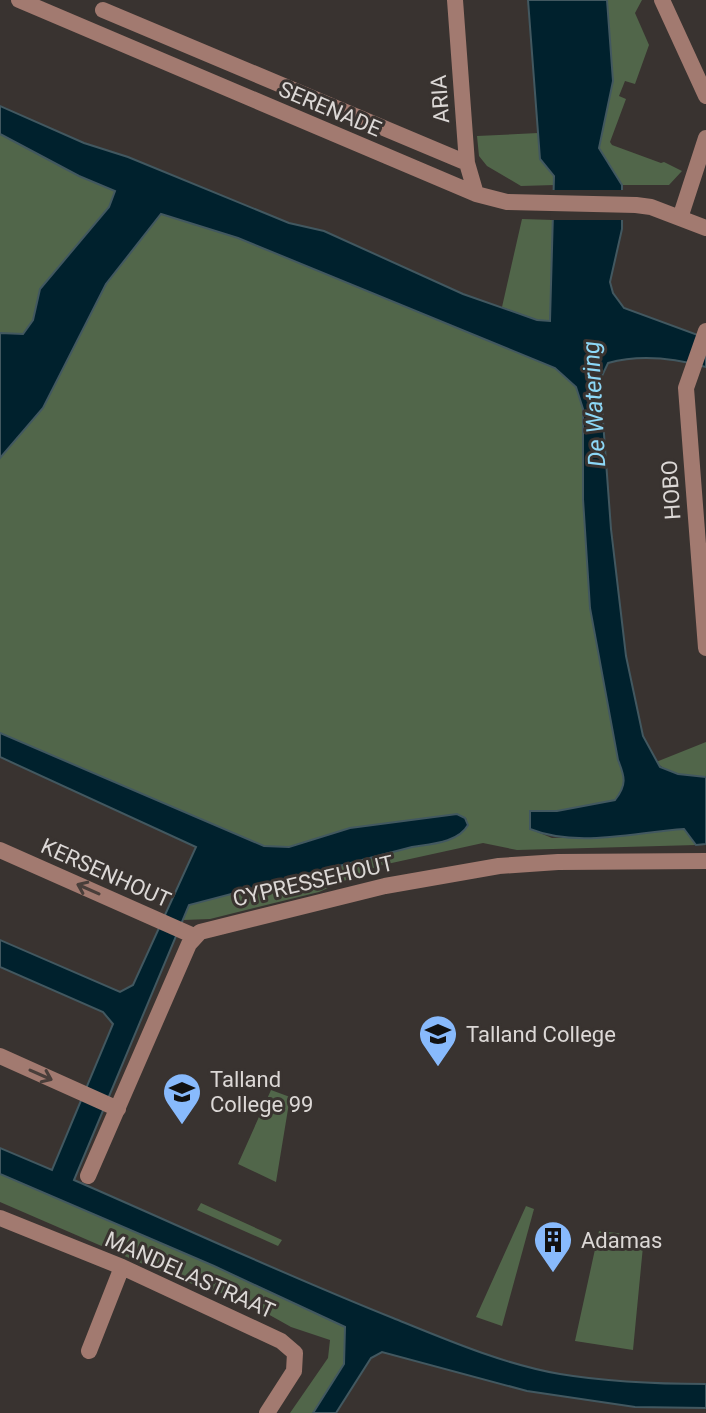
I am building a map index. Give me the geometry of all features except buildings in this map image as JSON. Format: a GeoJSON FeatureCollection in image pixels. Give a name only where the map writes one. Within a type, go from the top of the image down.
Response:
{"type":"FeatureCollection","features":[{"type":"Feature","properties":{"kind":"street","name":"SERENADE"},"geometry":{"type":"LineString","coordinates":[[19,0],[476,194],[507,202],[632,205],[706,228]]}},
{"type":"Feature","properties":{"kind":"street","name":"ARIA"},"geometry":{"type":"LineString","coordinates":[[455,0],[467,163],[476,194]]}},
{"type":"Feature","properties":{"kind":"street"},"geometry":{"type":"LineString","coordinates":[[662,0],[706,96]]}},
{"type":"Feature","properties":{"kind":"street","name":"SERENADE"},"geometry":{"type":"LineString","coordinates":[[105,5],[467,163]]}},
{"type":"Feature","properties":{"kind":"street"},"geometry":{"type":"LineString","coordinates":[[93,33],[105,5]]}},
{"type":"Feature","properties":{"kind":"street"},"geometry":{"type":"LineString","coordinates":[[680,218],[706,138]]}},
{"type":"Feature","properties":{"kind":"street","name":"HOBO"},"geometry":{"type":"LineString","coordinates":[[706,332],[686,388],[706,648]]}},
{"type":"Feature","properties":{"kind":"street","name":"KERSENHOUT"},"geometry":{"type":"LineString","coordinates":[[0,850],[189,934]]}},
{"type":"Feature","properties":{"kind":"street","name":"CYPRESSEHOUT"},"geometry":{"type":"LineString","coordinates":[[189,934],[385,886],[499,866],[558,862],[706,861]]}},
{"type":"Feature","properties":{"kind":"street"},"geometry":{"type":"LineString","coordinates":[[88,1176],[113,1106],[189,934]]}},
{"type":"Feature","properties":{"kind":"street"},"geometry":{"type":"LineString","coordinates":[[0,1056],[113,1106]]}},
{"type":"Feature","properties":{"kind":"street","name":"MANDELASTRAAT"},"geometry":{"type":"LineString","coordinates":[[0,1218],[122,1267],[281,1341],[295,1353],[294,1371],[267,1413]]}},
{"type":"Feature","properties":{"kind":"street"},"geometry":{"type":"LineString","coordinates":[[89,1351],[122,1267]]}},
{"type":"Feature","properties":{"kind":"green space"},"geometry":{"type":"Polygon","coordinates":[[[607,0],[642,0],[635,13],[649,45],[635,84],[625,81],[619,96],[626,99],[610,142],[682,171],[669,185],[622,185],[599,148],[613,81],[607,0]]]}},
{"type":"Feature","properties":{"kind":"green space"},"geometry":{"type":"Polygon","coordinates":[[[538,133],[540,159],[554,175],[555,185],[521,186],[487,166],[479,156],[477,136],[538,133]]]}},
{"type":"Feature","properties":{"kind":"green space"},"geometry":{"type":"Polygon","coordinates":[[[0,134],[79,176],[115,191],[109,207],[40,289],[33,320],[23,334],[0,333],[0,134]]]}},
{"type":"Feature","properties":{"kind":"green space"},"geometry":{"type":"Polygon","coordinates":[[[161,214],[238,238],[555,368],[576,387],[583,409],[583,499],[590,608],[624,781],[615,800],[557,811],[531,811],[530,829],[552,838],[684,829],[696,845],[517,850],[483,843],[378,866],[319,892],[210,919],[183,920],[189,905],[412,847],[443,842],[468,825],[466,818],[457,814],[350,828],[289,847],[264,846],[0,733],[0,454],[104,276],[128,256],[161,214]]]}},
{"type":"Feature","properties":{"kind":"green space"},"geometry":{"type":"Polygon","coordinates":[[[522,219],[554,220],[551,321],[538,320],[502,307],[522,219]]]}},
{"type":"Feature","properties":{"kind":"green space"},"geometry":{"type":"Polygon","coordinates":[[[706,742],[706,777],[673,772],[656,762],[706,742]]]}},
{"type":"Feature","properties":{"kind":"green space"},"geometry":{"type":"Polygon","coordinates":[[[271,1090],[290,1097],[276,1182],[238,1164],[271,1090]]]}},
{"type":"Feature","properties":{"kind":"green space"},"geometry":{"type":"Polygon","coordinates":[[[0,1174],[214,1266],[345,1327],[344,1363],[313,1413],[290,1413],[328,1358],[330,1340],[291,1327],[243,1300],[180,1280],[0,1202],[0,1174]]]}},
{"type":"Feature","properties":{"kind":"green space"},"geometry":{"type":"Polygon","coordinates":[[[201,1203],[282,1240],[278,1246],[197,1210],[201,1203]]]}},
{"type":"Feature","properties":{"kind":"green space"},"geometry":{"type":"Polygon","coordinates":[[[526,1206],[534,1209],[502,1326],[476,1317],[526,1206]]]}},
{"type":"Feature","properties":{"kind":"green space"},"geometry":{"type":"Polygon","coordinates":[[[599,1231],[644,1236],[633,1350],[575,1341],[599,1231]]]}},
{"type":"Feature","properties":{"kind":"water","name":"De Watering"},"geometry":{"type":"Polygon","coordinates":[[[528,0],[607,0],[613,81],[599,148],[622,185],[622,229],[610,282],[613,293],[624,308],[706,338],[706,367],[669,359],[632,359],[608,363],[600,380],[611,529],[626,656],[643,736],[660,767],[678,774],[706,777],[706,844],[696,845],[684,829],[586,838],[548,835],[530,829],[530,811],[557,811],[615,800],[624,781],[590,608],[583,499],[583,409],[576,387],[555,368],[238,238],[161,214],[106,284],[43,408],[0,458],[0,333],[23,334],[33,320],[40,289],[109,207],[115,191],[79,176],[0,134],[0,106],[84,143],[128,157],[289,223],[324,231],[463,294],[537,320],[550,321],[554,176],[540,159],[528,0]]]}},
{"type":"Feature","properties":{"kind":"water"},"geometry":{"type":"Polygon","coordinates":[[[0,733],[264,846],[289,847],[350,828],[457,814],[465,818],[468,825],[458,836],[443,842],[412,847],[189,905],[74,1180],[312,1285],[475,1350],[539,1370],[578,1377],[706,1384],[706,1408],[635,1407],[527,1391],[382,1352],[371,1358],[336,1413],[313,1413],[344,1364],[345,1327],[214,1266],[0,1174],[0,1148],[52,1170],[113,1024],[103,1012],[0,967],[0,940],[120,992],[133,985],[196,847],[0,757],[0,733]]]}},
{"type":"Feature","properties":{"kind":"pier"},"geometry":{"type":"Polygon","coordinates":[[[551,190],[626,190],[626,220],[550,220],[551,190]]]}},
{"type":"Feature","properties":{"kind":"place","name":"Talland College"},"geometry":{"type":"Point","coordinates":[438,1068]}},
{"type":"Feature","properties":{"kind":"place","name":"Talland College 99"},"geometry":{"type":"Point","coordinates":[182,1126]}},
{"type":"Feature","properties":{"kind":"place","name":"Adamas"},"geometry":{"type":"Point","coordinates":[553,1274]}}]}
